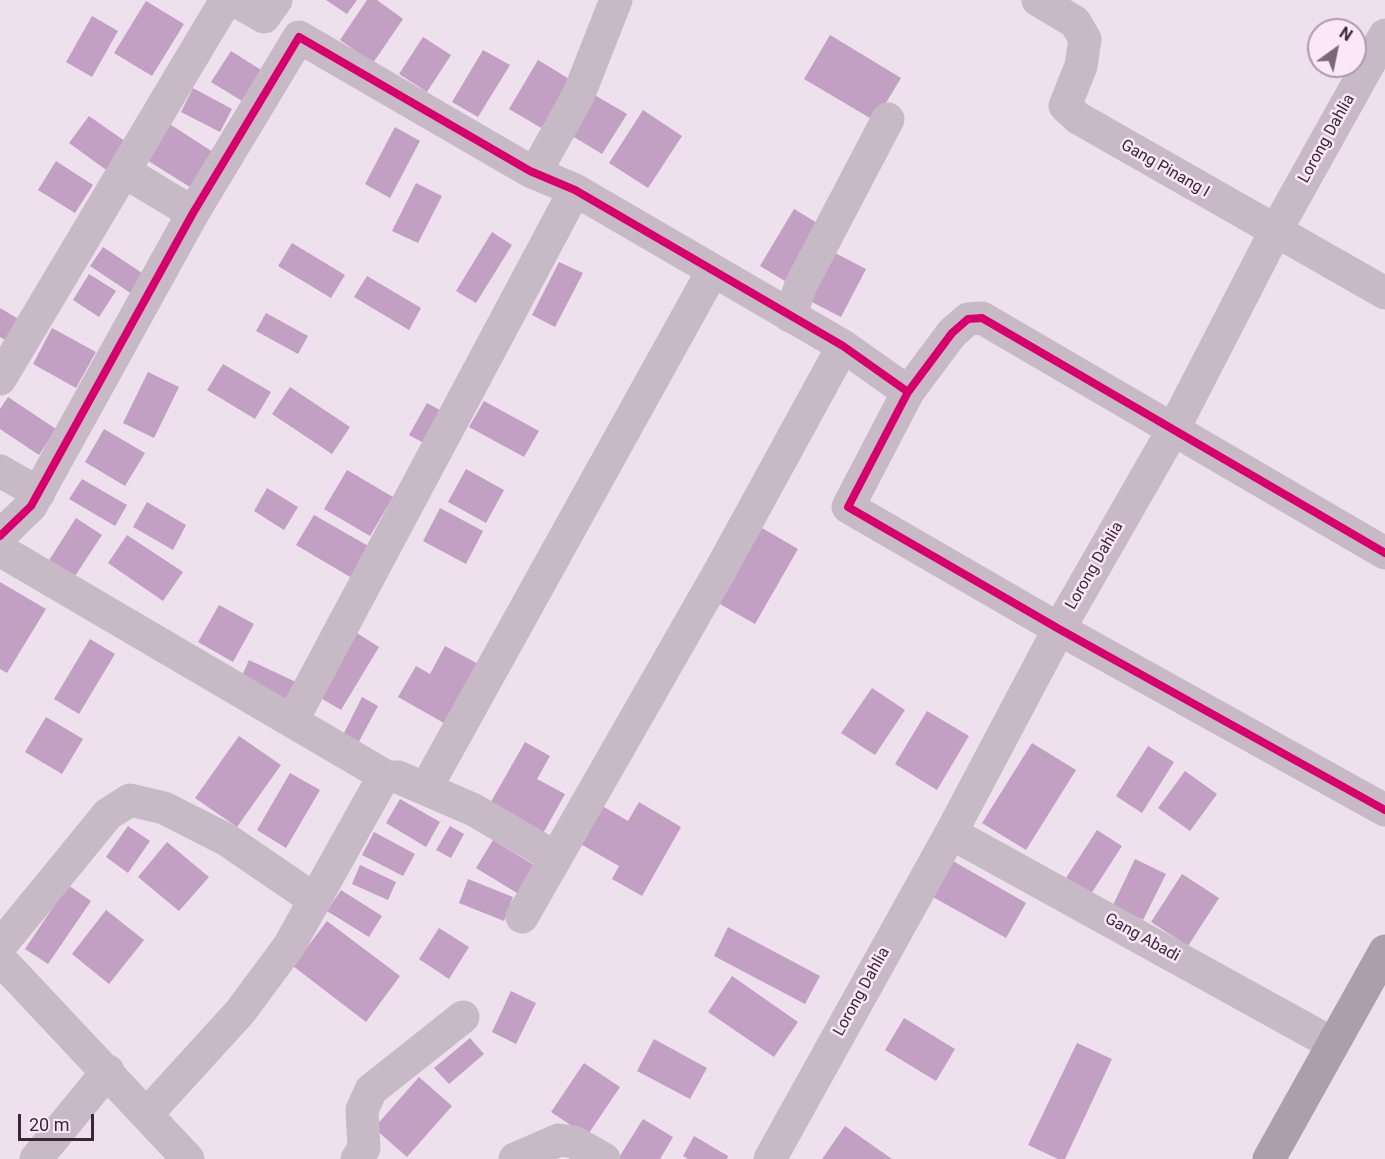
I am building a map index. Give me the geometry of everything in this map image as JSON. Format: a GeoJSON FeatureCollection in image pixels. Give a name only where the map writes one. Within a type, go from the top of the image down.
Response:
{"type":"FeatureCollection","features":[{"type":"Feature","properties":{"kind":"main road"},"geometry":{"type":"LineString","coordinates":[[1269,1159],[1385,951]]}},
{"type":"Feature","properties":{"kind":"street"},"geometry":{"type":"LineString","coordinates":[[0,380],[226,0]]}},
{"type":"Feature","properties":{"kind":"street"},"geometry":{"type":"LineString","coordinates":[[234,0],[270,9],[299,37],[535,173],[575,190],[712,272],[843,346],[908,393]]}},
{"type":"Feature","properties":{"kind":"street"},"geometry":{"type":"LineString","coordinates":[[535,173],[579,94],[615,0]]}},
{"type":"Feature","properties":{"kind":"street","name":"Gang Pinang I"},"geometry":{"type":"LineString","coordinates":[[1038,0],[1074,22],[1085,39],[1081,66],[1065,106],[1078,118],[1385,293]]}},
{"type":"Feature","properties":{"kind":"street"},"geometry":{"type":"LineString","coordinates":[[0,536],[31,506],[39,493],[193,213],[299,37]]}},
{"type":"Feature","properties":{"kind":"street","name":"Lorong Dahlia"},"geometry":{"type":"LineString","coordinates":[[781,1153],[1059,629],[1173,430],[1275,232],[1384,40]]}},
{"type":"Feature","properties":{"kind":"street"},"geometry":{"type":"LineString","coordinates":[[790,316],[807,275],[888,119]]}},
{"type":"Feature","properties":{"kind":"street"},"geometry":{"type":"LineString","coordinates":[[125,172],[193,213]]}},
{"type":"Feature","properties":{"kind":"street"},"geometry":{"type":"LineString","coordinates":[[292,721],[575,190]]}},
{"type":"Feature","properties":{"kind":"street"},"geometry":{"type":"LineString","coordinates":[[426,788],[712,272]]}},
{"type":"Feature","properties":{"kind":"street"},"geometry":{"type":"LineString","coordinates":[[1385,553],[982,318],[968,319],[952,333],[908,393],[848,507],[1059,629],[1385,810]]}},
{"type":"Feature","properties":{"kind":"street"},"geometry":{"type":"LineString","coordinates":[[522,917],[721,569],[843,346]]}},
{"type":"Feature","properties":{"kind":"street"},"geometry":{"type":"LineString","coordinates":[[0,471],[39,493]]}},
{"type":"Feature","properties":{"kind":"street"},"geometry":{"type":"LineString","coordinates":[[0,550],[387,777],[398,777],[474,810],[555,858]]}},
{"type":"Feature","properties":{"kind":"street"},"geometry":{"type":"LineString","coordinates":[[147,1114],[240,1012],[289,946],[380,783],[387,777]]}},
{"type":"Feature","properties":{"kind":"street"},"geometry":{"type":"LineString","coordinates":[[0,946],[108,814],[129,800],[164,808],[227,840],[315,900]]}},
{"type":"Feature","properties":{"kind":"street","name":"Gang Abadi"},"geometry":{"type":"LineString","coordinates":[[951,833],[1333,1044]]}},
{"type":"Feature","properties":{"kind":"street"},"geometry":{"type":"LineString","coordinates":[[0,959],[108,1071],[188,1159]]}},
{"type":"Feature","properties":{"kind":"street"},"geometry":{"type":"LineString","coordinates":[[357,1159],[364,1148],[362,1110],[371,1090],[463,1017]]}},
{"type":"Feature","properties":{"kind":"street"},"geometry":{"type":"LineString","coordinates":[[36,1159],[108,1071]]}},
{"type":"Feature","properties":{"kind":"street"},"geometry":{"type":"LineString","coordinates":[[515,1159],[559,1140],[574,1142],[604,1159]]}},
{"type":"Feature","properties":{"kind":"building"},"geometry":{"type":"Polygon","coordinates":[[[326,0],[357,0],[347,14],[326,0]]]}},
{"type":"Feature","properties":{"kind":"building"},"geometry":{"type":"Polygon","coordinates":[[[367,0],[377,0],[403,19],[373,63],[340,40],[367,0]]]}},
{"type":"Feature","properties":{"kind":"building"},"geometry":{"type":"Polygon","coordinates":[[[146,1],[184,24],[152,76],[114,53],[146,1]]]}},
{"type":"Feature","properties":{"kind":"building"},"geometry":{"type":"Polygon","coordinates":[[[92,16],[118,31],[92,77],[66,62],[92,16]]]}},
{"type":"Feature","properties":{"kind":"building"},"geometry":{"type":"Polygon","coordinates":[[[830,35],[901,78],[875,121],[804,79],[830,35]]]}},
{"type":"Feature","properties":{"kind":"building"},"geometry":{"type":"Polygon","coordinates":[[[423,37],[451,55],[427,92],[399,74],[423,37]]]}},
{"type":"Feature","properties":{"kind":"building"},"geometry":{"type":"Polygon","coordinates":[[[483,50],[510,65],[478,117],[452,102],[483,50]]]}},
{"type":"Feature","properties":{"kind":"building"},"geometry":{"type":"Polygon","coordinates":[[[231,51],[261,70],[242,101],[211,82],[231,51]]]}},
{"type":"Feature","properties":{"kind":"building"},"geometry":{"type":"Polygon","coordinates":[[[538,60],[571,80],[543,129],[509,109],[538,60]]]}},
{"type":"Feature","properties":{"kind":"building"},"geometry":{"type":"Polygon","coordinates":[[[193,88],[232,109],[220,132],[181,112],[193,88]]]}},
{"type":"Feature","properties":{"kind":"building"},"geometry":{"type":"Polygon","coordinates":[[[593,94],[627,114],[602,154],[569,134],[593,94]]]}},
{"type":"Feature","properties":{"kind":"building"},"geometry":{"type":"Polygon","coordinates":[[[643,110],[682,136],[648,188],[609,163],[643,110]]]}},
{"type":"Feature","properties":{"kind":"building"},"geometry":{"type":"Polygon","coordinates":[[[89,116],[129,144],[109,172],[69,143],[89,116]]]}},
{"type":"Feature","properties":{"kind":"building"},"geometry":{"type":"Polygon","coordinates":[[[165,121],[213,152],[190,187],[142,157],[165,121]]]}},
{"type":"Feature","properties":{"kind":"building"},"geometry":{"type":"Polygon","coordinates":[[[395,127],[420,141],[390,198],[365,184],[395,127]]]}},
{"type":"Feature","properties":{"kind":"building"},"geometry":{"type":"Polygon","coordinates":[[[56,161],[93,185],[75,213],[38,190],[56,161]]]}},
{"type":"Feature","properties":{"kind":"building"},"geometry":{"type":"Polygon","coordinates":[[[416,183],[442,196],[418,243],[392,231],[416,183]]]}},
{"type":"Feature","properties":{"kind":"building"},"geometry":{"type":"Polygon","coordinates":[[[794,209],[824,227],[790,284],[760,266],[794,209]]]}},
{"type":"Feature","properties":{"kind":"building"},"geometry":{"type":"Polygon","coordinates":[[[492,232],[512,245],[476,303],[456,291],[492,232]]]}},
{"type":"Feature","properties":{"kind":"building"},"geometry":{"type":"Polygon","coordinates":[[[292,243],[345,275],[331,298],[278,266],[292,243]]]}},
{"type":"Feature","properties":{"kind":"building"},"geometry":{"type":"Polygon","coordinates":[[[103,247],[148,277],[135,296],[90,266],[103,247]]]}},
{"type":"Feature","properties":{"kind":"building"},"geometry":{"type":"Polygon","coordinates":[[[833,252],[866,269],[841,317],[808,300],[833,252]]]}},
{"type":"Feature","properties":{"kind":"building"},"geometry":{"type":"Polygon","coordinates":[[[559,262],[583,273],[555,327],[532,315],[559,262]]]}},
{"type":"Feature","properties":{"kind":"building"},"geometry":{"type":"Polygon","coordinates":[[[89,274],[116,291],[99,317],[73,300],[89,274]]]}},
{"type":"Feature","properties":{"kind":"building"},"geometry":{"type":"Polygon","coordinates":[[[367,276],[421,308],[409,330],[354,297],[367,276]]]}},
{"type":"Feature","properties":{"kind":"building"},"geometry":{"type":"Polygon","coordinates":[[[0,308],[27,324],[14,345],[0,337],[0,308]]]}},
{"type":"Feature","properties":{"kind":"building"},"geometry":{"type":"Polygon","coordinates":[[[266,313],[308,336],[298,354],[256,331],[266,313]]]}},
{"type":"Feature","properties":{"kind":"building"},"geometry":{"type":"Polygon","coordinates":[[[52,328],[96,352],[76,388],[33,364],[52,328]]]}},
{"type":"Feature","properties":{"kind":"building"},"geometry":{"type":"Polygon","coordinates":[[[223,364],[271,392],[255,419],[207,390],[223,364]]]}},
{"type":"Feature","properties":{"kind":"building"},"geometry":{"type":"Polygon","coordinates":[[[148,372],[179,387],[154,438],[123,423],[148,372]]]}},
{"type":"Feature","properties":{"kind":"building"},"geometry":{"type":"Polygon","coordinates":[[[290,387],[350,427],[332,454],[272,414],[290,387]]]}},
{"type":"Feature","properties":{"kind":"building"},"geometry":{"type":"Polygon","coordinates":[[[8,397],[56,429],[39,455],[0,429],[0,409],[8,397]]]}},
{"type":"Feature","properties":{"kind":"building"},"geometry":{"type":"Polygon","coordinates":[[[484,401],[539,431],[524,457],[469,427],[484,401]]]}},
{"type":"Feature","properties":{"kind":"building"},"geometry":{"type":"Polygon","coordinates":[[[427,403],[449,415],[431,447],[409,435],[427,403]]]}},
{"type":"Feature","properties":{"kind":"building"},"geometry":{"type":"Polygon","coordinates":[[[104,429],[145,453],[125,486],[85,462],[104,429]]]}},
{"type":"Feature","properties":{"kind":"building"},"geometry":{"type":"Polygon","coordinates":[[[466,469],[504,490],[486,523],[448,502],[466,469]]]}},
{"type":"Feature","properties":{"kind":"building"},"geometry":{"type":"Polygon","coordinates":[[[347,470],[393,497],[370,536],[324,509],[347,470]]]}},
{"type":"Feature","properties":{"kind":"building"},"geometry":{"type":"Polygon","coordinates":[[[82,479],[127,505],[115,526],[69,499],[82,479]]]}},
{"type":"Feature","properties":{"kind":"building"},"geometry":{"type":"Polygon","coordinates":[[[267,488],[298,507],[284,530],[254,511],[267,488]]]}},
{"type":"Feature","properties":{"kind":"building"},"geometry":{"type":"Polygon","coordinates":[[[147,502],[186,525],[173,550],[133,527],[147,502]]]}},
{"type":"Feature","properties":{"kind":"building"},"geometry":{"type":"Polygon","coordinates":[[[440,508],[483,531],[466,564],[423,541],[440,508]]]}},
{"type":"Feature","properties":{"kind":"building"},"geometry":{"type":"Polygon","coordinates":[[[314,515],[370,547],[352,578],[296,545],[314,515]]]}},
{"type":"Feature","properties":{"kind":"building"},"geometry":{"type":"Polygon","coordinates":[[[76,518],[102,535],[71,582],[46,565],[76,518]]]}},
{"type":"Feature","properties":{"kind":"building"},"geometry":{"type":"Polygon","coordinates":[[[762,528],[798,549],[755,624],[718,603],[762,528]]]}},
{"type":"Feature","properties":{"kind":"building"},"geometry":{"type":"Polygon","coordinates":[[[127,535],[183,572],[163,601],[108,563],[127,535]]]}},
{"type":"Feature","properties":{"kind":"building"},"geometry":{"type":"Polygon","coordinates":[[[0,582],[46,609],[7,673],[0,669],[0,582]]]}},
{"type":"Feature","properties":{"kind":"building"},"geometry":{"type":"Polygon","coordinates":[[[219,605],[254,624],[233,662],[198,642],[219,605]]]}},
{"type":"Feature","properties":{"kind":"building"},"geometry":{"type":"Polygon","coordinates":[[[352,630],[379,647],[341,710],[314,694],[352,630]]]}},
{"type":"Feature","properties":{"kind":"building"},"geometry":{"type":"Polygon","coordinates":[[[90,639],[115,654],[79,714],[54,699],[90,639]]]}},
{"type":"Feature","properties":{"kind":"building"},"geometry":{"type":"Polygon","coordinates":[[[445,646],[482,666],[451,727],[398,697],[416,666],[430,674],[445,646]]]}},
{"type":"Feature","properties":{"kind":"building"},"geometry":{"type":"Polygon","coordinates":[[[249,660],[298,683],[288,704],[240,680],[249,660]]]}},
{"type":"Feature","properties":{"kind":"building"},"geometry":{"type":"Polygon","coordinates":[[[872,688],[905,710],[875,755],[841,733],[872,688]]]}},
{"type":"Feature","properties":{"kind":"building"},"geometry":{"type":"Polygon","coordinates":[[[362,697],[378,706],[356,747],[341,739],[362,697]]]}},
{"type":"Feature","properties":{"kind":"building"},"geometry":{"type":"Polygon","coordinates":[[[927,711],[969,736],[937,790],[895,764],[927,711]]]}},
{"type":"Feature","properties":{"kind":"building"},"geometry":{"type":"Polygon","coordinates":[[[46,717],[83,739],[62,774],[25,752],[46,717]]]}},
{"type":"Feature","properties":{"kind":"building"},"geometry":{"type":"Polygon","coordinates":[[[239,736],[281,765],[237,827],[195,798],[239,736]]]}},
{"type":"Feature","properties":{"kind":"building"},"geometry":{"type":"Polygon","coordinates":[[[525,742],[550,756],[537,779],[565,794],[541,837],[488,807],[525,742]]]}},
{"type":"Feature","properties":{"kind":"building"},"geometry":{"type":"Polygon","coordinates":[[[1032,743],[1076,770],[1026,850],[982,823],[1032,743]]]}},
{"type":"Feature","properties":{"kind":"building"},"geometry":{"type":"Polygon","coordinates":[[[1148,746],[1174,762],[1142,813],[1116,796],[1148,746]]]}},
{"type":"Feature","properties":{"kind":"building"},"geometry":{"type":"Polygon","coordinates":[[[1185,771],[1217,794],[1190,831],[1158,808],[1185,771]]]}},
{"type":"Feature","properties":{"kind":"building"},"geometry":{"type":"Polygon","coordinates":[[[290,773],[320,790],[286,848],[257,830],[290,773]]]}},
{"type":"Feature","properties":{"kind":"building"},"geometry":{"type":"Polygon","coordinates":[[[400,799],[440,822],[426,847],[386,823],[400,799]]]}},
{"type":"Feature","properties":{"kind":"building"},"geometry":{"type":"Polygon","coordinates":[[[639,802],[681,827],[642,896],[612,879],[619,866],[577,842],[599,804],[628,821],[639,802]]]}},
{"type":"Feature","properties":{"kind":"building"},"geometry":{"type":"Polygon","coordinates":[[[128,826],[150,841],[128,873],[106,857],[128,826]]]}},
{"type":"Feature","properties":{"kind":"building"},"geometry":{"type":"Polygon","coordinates":[[[450,826],[464,834],[451,858],[436,850],[450,826]]]}},
{"type":"Feature","properties":{"kind":"building"},"geometry":{"type":"Polygon","coordinates":[[[1097,830],[1122,846],[1089,897],[1064,881],[1097,830]]]}},
{"type":"Feature","properties":{"kind":"building"},"geometry":{"type":"Polygon","coordinates":[[[374,832],[415,854],[403,876],[362,855],[374,832]]]}},
{"type":"Feature","properties":{"kind":"building"},"geometry":{"type":"Polygon","coordinates":[[[493,840],[534,865],[517,893],[476,868],[493,840]]]}},
{"type":"Feature","properties":{"kind":"building"},"geometry":{"type":"Polygon","coordinates":[[[167,842],[209,877],[179,911],[138,877],[167,842]]]}},
{"type":"Feature","properties":{"kind":"building"},"geometry":{"type":"Polygon","coordinates":[[[1135,859],[1166,874],[1143,920],[1113,905],[1135,859]]]}},
{"type":"Feature","properties":{"kind":"building"},"geometry":{"type":"Polygon","coordinates":[[[953,861],[1026,903],[1006,938],[933,897],[953,861]]]}},
{"type":"Feature","properties":{"kind":"building"},"geometry":{"type":"Polygon","coordinates":[[[360,865],[396,882],[388,900],[352,884],[360,865]]]}},
{"type":"Feature","properties":{"kind":"building"},"geometry":{"type":"Polygon","coordinates":[[[1182,874],[1219,898],[1188,946],[1151,922],[1182,874]]]}},
{"type":"Feature","properties":{"kind":"building"},"geometry":{"type":"Polygon","coordinates":[[[468,879],[513,897],[504,921],[459,903],[468,879]]]}},
{"type":"Feature","properties":{"kind":"building"},"geometry":{"type":"Polygon","coordinates":[[[68,885],[91,901],[48,964],[25,949],[68,885]]]}},
{"type":"Feature","properties":{"kind":"building"},"geometry":{"type":"Polygon","coordinates":[[[341,890],[382,916],[369,937],[327,911],[341,890]]]}},
{"type":"Feature","properties":{"kind":"building"},"geometry":{"type":"Polygon","coordinates":[[[106,910],[144,940],[109,984],[72,954],[106,910]]]}},
{"type":"Feature","properties":{"kind":"building"},"geometry":{"type":"Polygon","coordinates":[[[327,921],[400,976],[366,1022],[293,966],[327,921]]]}},
{"type":"Feature","properties":{"kind":"building"},"geometry":{"type":"Polygon","coordinates":[[[728,927],[820,976],[805,1004],[714,956],[728,927]]]}},
{"type":"Feature","properties":{"kind":"building"},"geometry":{"type":"Polygon","coordinates":[[[439,928],[469,947],[449,979],[419,959],[439,928]]]}},
{"type":"Feature","properties":{"kind":"building"},"geometry":{"type":"Polygon","coordinates":[[[732,976],[798,1022],[774,1057],[708,1012],[732,976]]]}},
{"type":"Feature","properties":{"kind":"building"},"geometry":{"type":"Polygon","coordinates":[[[511,991],[536,1003],[516,1044],[492,1032],[511,991]]]}},
{"type":"Feature","properties":{"kind":"building"},"geometry":{"type":"Polygon","coordinates":[[[904,1018],[955,1049],[936,1081],[885,1050],[904,1018]]]}},
{"type":"Feature","properties":{"kind":"building"},"geometry":{"type":"Polygon","coordinates":[[[470,1038],[484,1054],[449,1084],[434,1068],[470,1038]]]}},
{"type":"Feature","properties":{"kind":"building"},"geometry":{"type":"Polygon","coordinates":[[[654,1039],[707,1068],[690,1099],[637,1071],[654,1039]]]}},
{"type":"Feature","properties":{"kind":"building"},"geometry":{"type":"Polygon","coordinates":[[[1077,1043],[1112,1059],[1065,1159],[1058,1159],[1028,1145],[1077,1043]]]}},
{"type":"Feature","properties":{"kind":"building"},"geometry":{"type":"Polygon","coordinates":[[[584,1063],[620,1087],[587,1136],[551,1112],[584,1063]]]}},
{"type":"Feature","properties":{"kind":"building"},"geometry":{"type":"Polygon","coordinates":[[[419,1077],[452,1106],[407,1157],[374,1128],[419,1077]]]}},
{"type":"Feature","properties":{"kind":"building"},"geometry":{"type":"Polygon","coordinates":[[[643,1119],[673,1137],[660,1159],[618,1159],[643,1119]]]}},
{"type":"Feature","properties":{"kind":"building"},"geometry":{"type":"Polygon","coordinates":[[[845,1126],[892,1159],[822,1159],[845,1126]]]}},
{"type":"Feature","properties":{"kind":"building"},"geometry":{"type":"Polygon","coordinates":[[[694,1136],[728,1156],[727,1159],[688,1159],[683,1156],[694,1136]]]}},
{"type":"Feature","properties":{"kind":"cycle path"},"geometry":{"type":"LineString","coordinates":[[0,536],[31,506],[193,213],[299,37],[530,171],[575,190],[843,346],[908,392]]}},
{"type":"Feature","properties":{"kind":"cycle path"},"geometry":{"type":"LineString","coordinates":[[1385,553],[982,318],[968,319],[952,333],[908,392],[848,507],[1059,629],[1385,810]]}}]}
